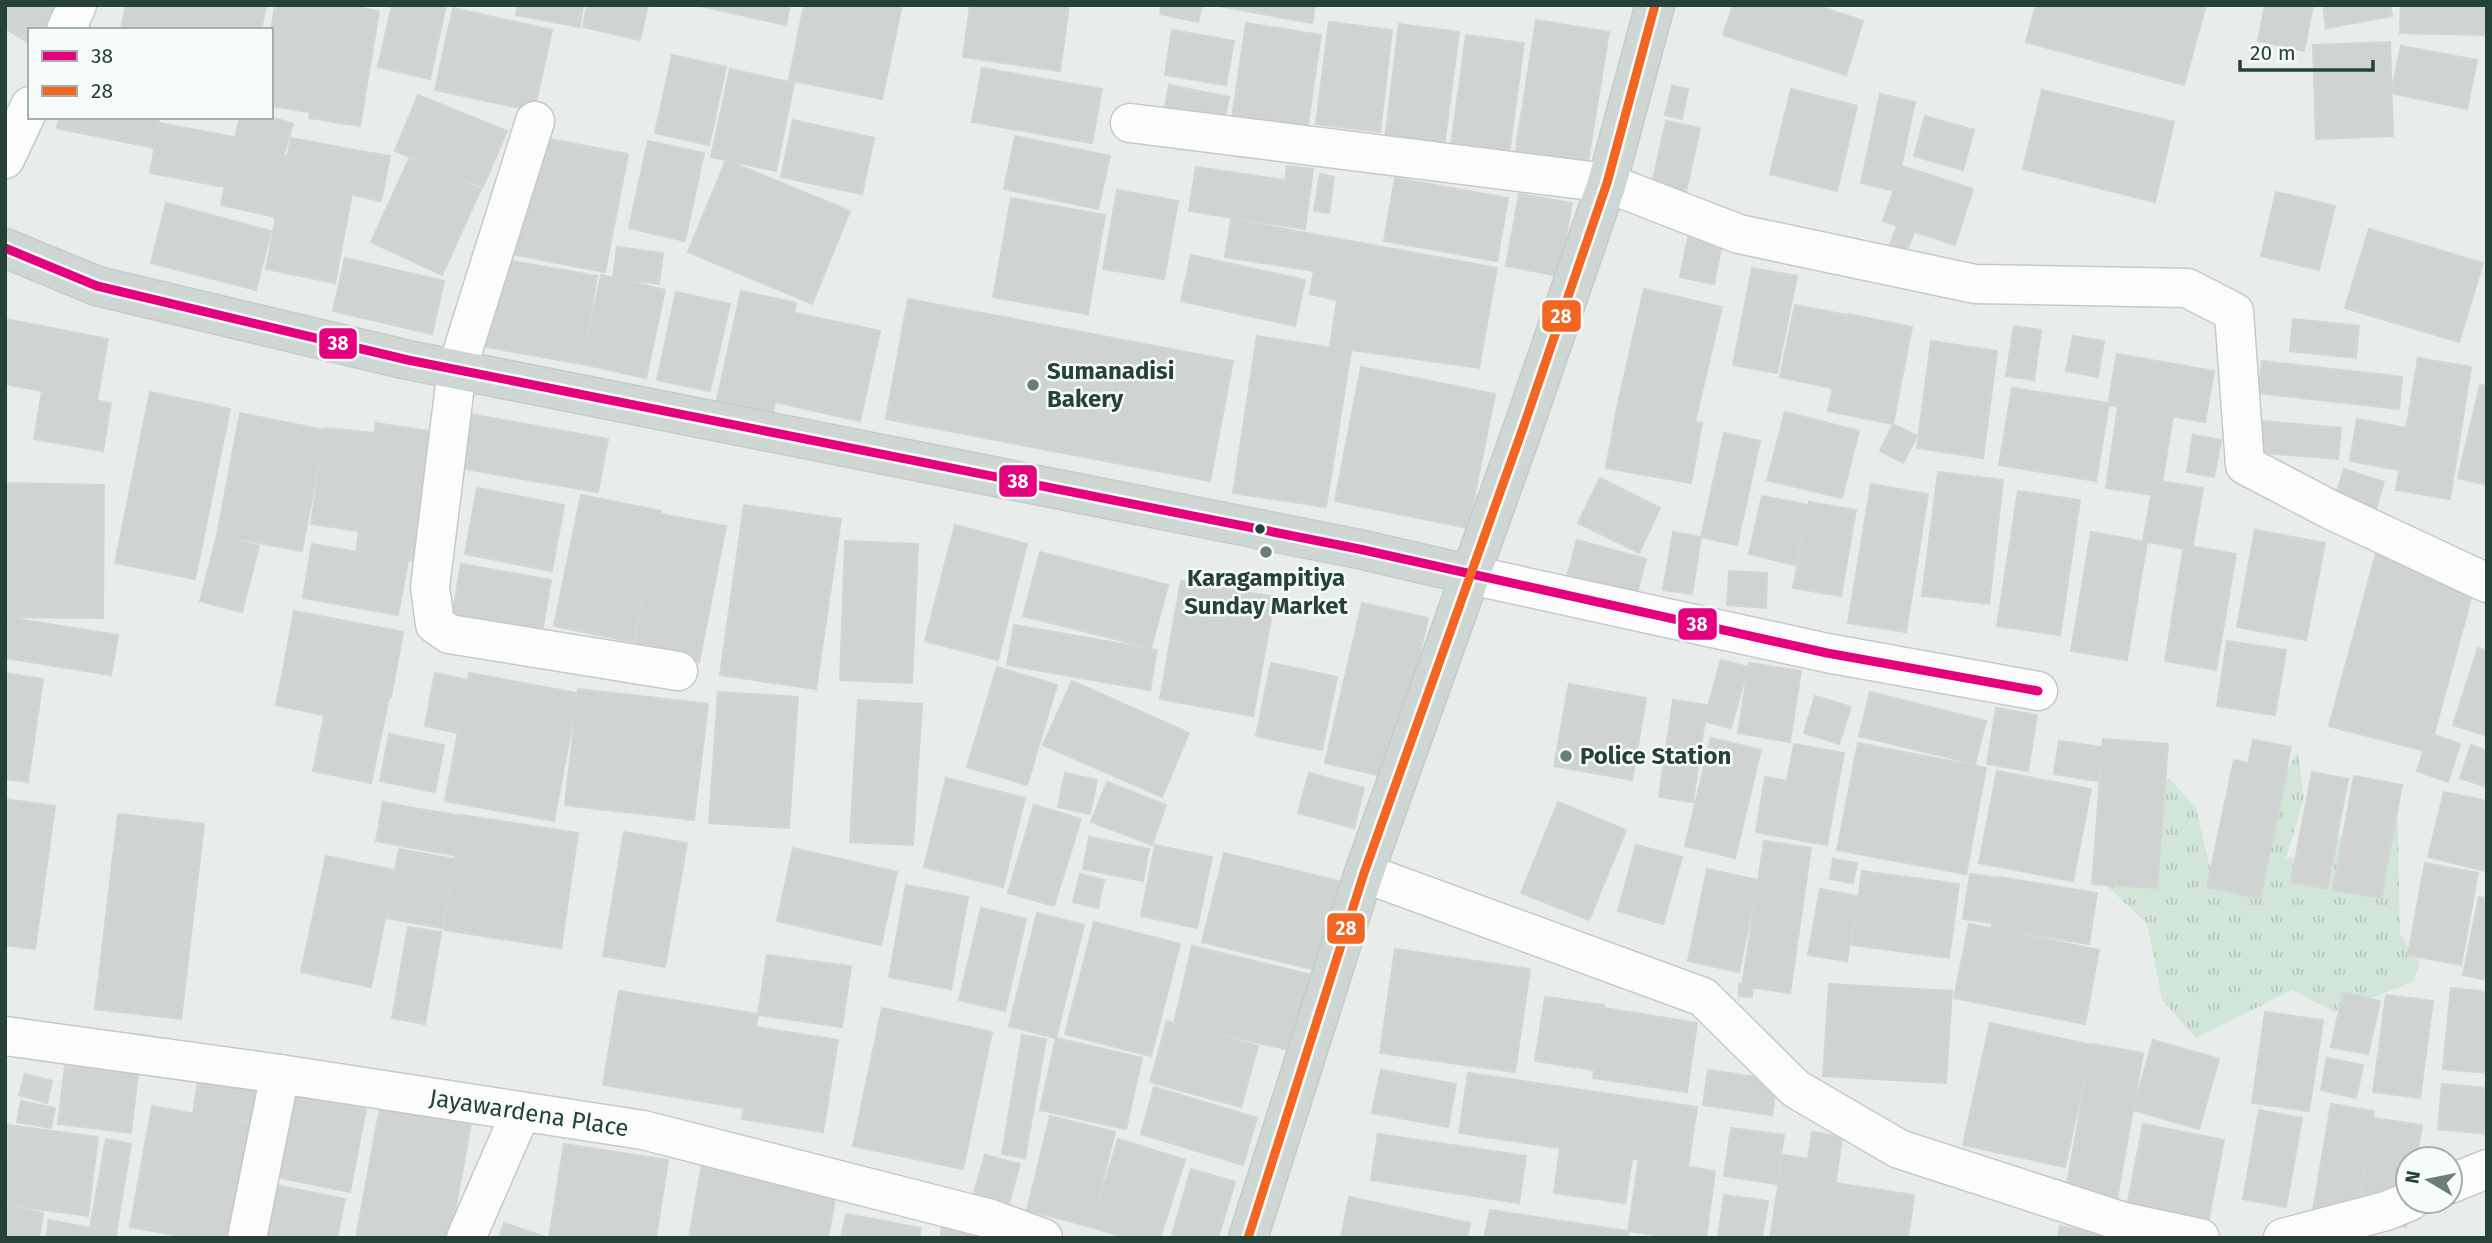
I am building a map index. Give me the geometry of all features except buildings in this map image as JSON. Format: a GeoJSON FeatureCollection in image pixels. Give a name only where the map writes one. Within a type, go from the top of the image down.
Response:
{"type":"FeatureCollection","features":[{"type":"Feature","properties":{"kind":"main road"},"geometry":{"type":"LineString","coordinates":[[1248,1238],[1364,873],[1607,183],[1655,5]]}},
{"type":"Feature","properties":{"kind":"main road"},"geometry":{"type":"LineString","coordinates":[[5,248],[97,286],[408,360],[1359,549],[1471,575]]}},
{"type":"Feature","properties":{"kind":"street"},"geometry":{"type":"LineString","coordinates":[[66,28],[77,5]]}},
{"type":"Feature","properties":{"kind":"street"},"geometry":{"type":"LineString","coordinates":[[5,159],[28,110]]}},
{"type":"Feature","properties":{"kind":"street"},"geometry":{"type":"LineString","coordinates":[[535,121],[457,369],[430,587],[435,624],[449,634],[678,671]]}},
{"type":"Feature","properties":{"kind":"street"},"geometry":{"type":"LineString","coordinates":[[1130,123],[1607,183],[1739,234],[1975,284],[2188,288],[2234,312],[2245,465],[2331,510],[2487,583]]}},
{"type":"Feature","properties":{"kind":"street"},"geometry":{"type":"LineString","coordinates":[[1471,575],[1827,653],[2039,691]]}},
{"type":"Feature","properties":{"kind":"street"},"geometry":{"type":"LineString","coordinates":[[1364,873],[1703,997],[1796,1089],[1899,1149],[2124,1222],[2200,1238]]}},
{"type":"Feature","properties":{"kind":"street","name":"Jayawardena Place"},"geometry":{"type":"LineString","coordinates":[[5,1036],[279,1074],[643,1130],[990,1219],[1043,1238]]}},
{"type":"Feature","properties":{"kind":"street"},"geometry":{"type":"LineString","coordinates":[[247,1238],[279,1074]]}},
{"type":"Feature","properties":{"kind":"street"},"geometry":{"type":"LineString","coordinates":[[466,1238],[521,1112]]}},
{"type":"Feature","properties":{"kind":"street"},"geometry":{"type":"LineString","coordinates":[[2464,1178],[2487,1169]]}},
{"type":"Feature","properties":{"kind":"street"},"geometry":{"type":"LineString","coordinates":[[2283,1238],[2394,1208]]}},
{"type":"Feature","properties":{"kind":"green space"},"geometry":{"type":"Polygon","coordinates":[[[2298,752],[2304,798],[2286,858],[2325,859],[2372,787],[2397,788],[2400,934],[2420,963],[2413,982],[2334,1012],[2292,990],[2196,1038],[2162,1000],[2147,924],[2103,882],[2139,814],[2169,778],[2196,808],[2213,881],[2298,752]]]}},
{"type":"Feature","properties":{"kind":"transit line","name":"28"},"geometry":{"type":"LineString","coordinates":[[1248,1238],[1364,873],[1523,428],[1607,183],[1655,5]]}},
{"type":"Feature","properties":{"kind":"transit line","name":"38"},"geometry":{"type":"LineString","coordinates":[[5,248],[97,286],[408,360],[1359,549],[1827,653],[2038,691]]}},
{"type":"Feature","properties":{"kind":"place","name":"Sumanadisi Bakery"},"geometry":{"type":"Point","coordinates":[1033,385]}},
{"type":"Feature","properties":{"kind":"place","name":"Karagampitiya Sunday Market"},"geometry":{"type":"Point","coordinates":[1266,552]}},
{"type":"Feature","properties":{"kind":"place","name":"Police Station"},"geometry":{"type":"Point","coordinates":[1566,756]}}]}
